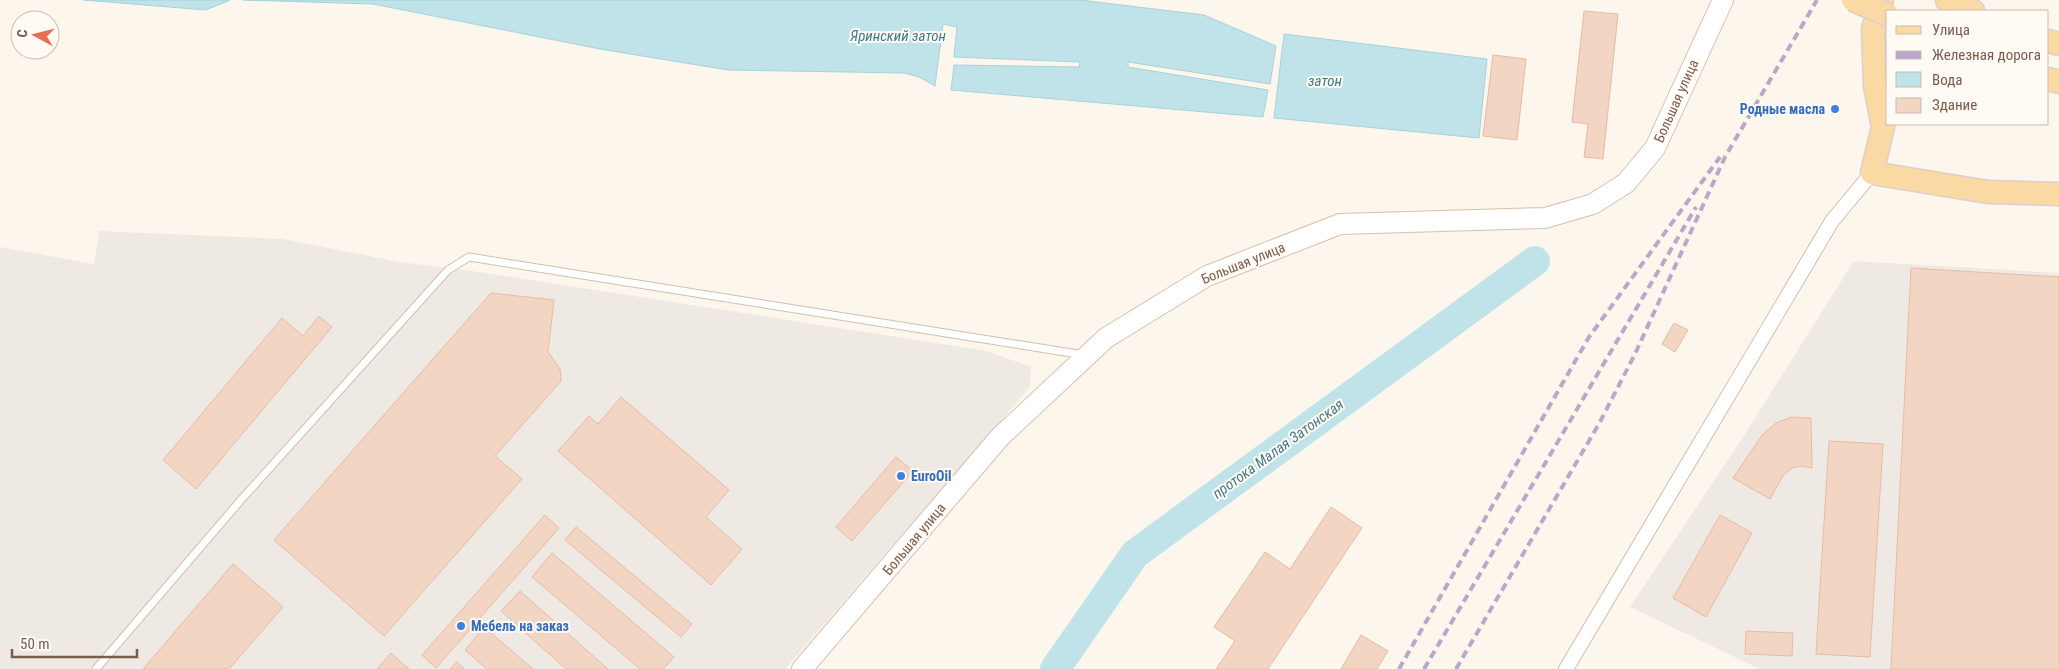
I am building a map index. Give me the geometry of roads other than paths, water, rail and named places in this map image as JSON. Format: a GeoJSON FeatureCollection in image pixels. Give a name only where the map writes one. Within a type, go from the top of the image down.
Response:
{"type":"FeatureCollection","features":[{"type":"Feature","properties":{"kind":"main road"},"geometry":{"type":"LineString","coordinates":[[1853,0],[1886,14]]}},
{"type":"Feature","properties":{"kind":"main road"},"geometry":{"type":"LineString","coordinates":[[1882,0],[1873,28],[1875,86],[1883,127],[1872,173],[1988,192],[2059,194]]}},
{"type":"Feature","properties":{"kind":"main road","name":"Большая улица"},"geometry":{"type":"LineString","coordinates":[[802,669],[1000,437],[1106,338],[1207,276],[1340,224],[1545,218],[1593,204],[1626,183],[1655,148],[1716,2]]}},
{"type":"Feature","properties":{"kind":"street"},"geometry":{"type":"LineString","coordinates":[[1566,669],[1832,221],[1864,180],[1872,173]]}},
{"type":"Feature","properties":{"kind":"lane"},"geometry":{"type":"LineString","coordinates":[[96,669],[240,501],[441,277],[448,270],[469,258],[1087,355]]}},
{"type":"Feature","properties":{"kind":"water"},"geometry":{"type":"Polygon","coordinates":[[[83,0],[230,0],[206,10],[83,0]]]}},
{"type":"Feature","properties":{"kind":"water","name":"Яринский затон"},"geometry":{"type":"Polygon","coordinates":[[[243,0],[1080,0],[1204,15],[1276,46],[1270,84],[1128,62],[1128,67],[1268,90],[1263,117],[951,90],[954,65],[1079,67],[1080,62],[954,57],[957,27],[943,24],[935,86],[919,77],[904,73],[728,70],[600,49],[373,4],[243,0]]]}},
{"type":"Feature","properties":{"kind":"water","name":"затон"},"geometry":{"type":"Polygon","coordinates":[[[1284,34],[1487,59],[1479,138],[1274,118],[1284,34]]]}},
{"type":"Feature","properties":{"kind":"waterway","name":"протока Малая Затонская"},"geometry":{"type":"LineString","coordinates":[[1055,669],[1135,554],[1535,261]]}},
{"type":"Feature","properties":{"kind":"railway"},"geometry":{"type":"LineString","coordinates":[[1456,669],[1600,422],[1635,354],[1725,157],[1817,0]]}},
{"type":"Feature","properties":{"kind":"railway"},"geometry":{"type":"LineString","coordinates":[[1399,669],[1589,337],[1720,157]]}},
{"type":"Feature","properties":{"kind":"railway"},"geometry":{"type":"LineString","coordinates":[[1424,669],[1696,207]]}},
{"type":"Feature","properties":{"kind":"place","name":"Родные масла"},"geometry":{"type":"Point","coordinates":[1835,109]}},
{"type":"Feature","properties":{"kind":"place","name":"EuroOil"},"geometry":{"type":"Point","coordinates":[901,476]}},
{"type":"Feature","properties":{"kind":"place","name":"Мебель на заказ"},"geometry":{"type":"Point","coordinates":[461,626]}}]}
